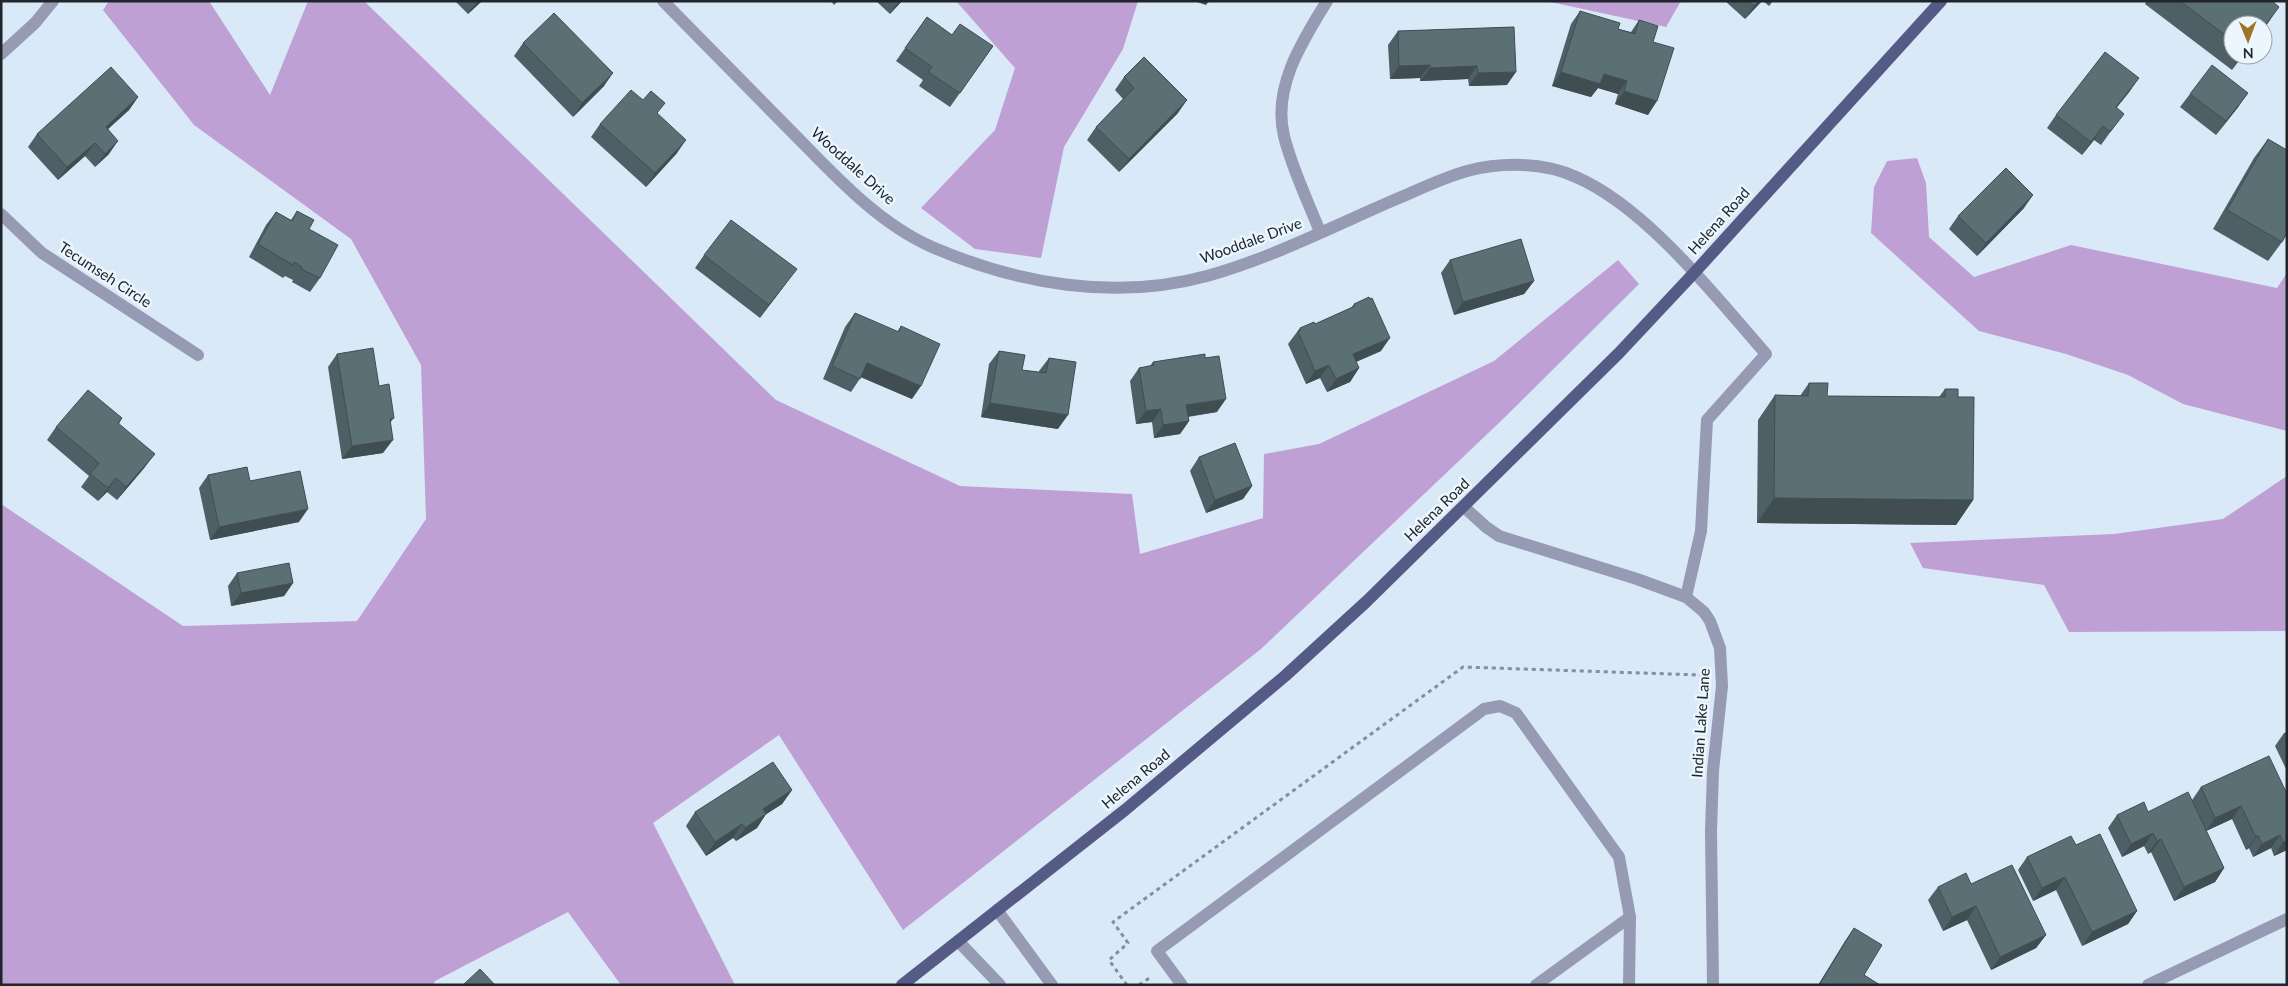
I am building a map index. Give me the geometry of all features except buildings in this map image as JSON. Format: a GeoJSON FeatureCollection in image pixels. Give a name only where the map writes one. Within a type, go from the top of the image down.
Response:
{"type":"FeatureCollection","features":[{"type":"Feature","properties":{"kind":"main road","name":"Helena Road"},"geometry":{"type":"LineString","coordinates":[[902,985],[1125,810],[1285,676],[1464,507],[1619,353],[1941,1]]}},
{"type":"Feature","properties":{"kind":"street"},"geometry":{"type":"LineString","coordinates":[[1,54],[35,22],[53,1]]}},
{"type":"Feature","properties":{"kind":"street","name":"Wooddale Drive"},"geometry":{"type":"LineString","coordinates":[[663,1],[833,173],[869,206],[930,246],[1010,274],[1090,288],[1130,289],[1206,276],[1240,265],[1466,171],[1491,166],[1521,165],[1549,168],[1574,175],[1598,187],[1628,209],[1667,244],[1766,354],[1707,420],[1701,531],[1686,597]]}},
{"type":"Feature","properties":{"kind":"street"},"geometry":{"type":"LineString","coordinates":[[1320,232],[1294,168],[1283,134],[1283,103],[1289,74],[1303,40],[1328,1]]}},
{"type":"Feature","properties":{"kind":"street","name":"Tecumseh Circle"},"geometry":{"type":"LineString","coordinates":[[1,214],[42,253],[198,355]]}},
{"type":"Feature","properties":{"kind":"street","name":"Indian Lake Lane"},"geometry":{"type":"LineString","coordinates":[[1464,507],[1499,536],[1637,579],[1686,597],[1704,612],[1710,621],[1720,648],[1722,663],[1722,686],[1713,772],[1711,831],[1713,985]]}},
{"type":"Feature","properties":{"kind":"street"},"geometry":{"type":"LineString","coordinates":[[1182,985],[1157,951],[1484,709],[1500,706],[1516,713],[1619,857],[1630,917],[1629,985]]}},
{"type":"Feature","properties":{"kind":"street"},"geometry":{"type":"LineString","coordinates":[[997,910],[1052,985]]}},
{"type":"Feature","properties":{"kind":"street"},"geometry":{"type":"LineString","coordinates":[[1536,985],[1630,917]]}},
{"type":"Feature","properties":{"kind":"street"},"geometry":{"type":"LineString","coordinates":[[2148,985],[2287,919]]}},
{"type":"Feature","properties":{"kind":"street"},"geometry":{"type":"LineString","coordinates":[[958,941],[1000,985]]}},
{"type":"Feature","properties":{"kind":"shaded area"},"geometry":{"type":"Polygon","coordinates":[[[109,1],[209,1],[270,95],[308,1],[364,1],[776,400],[960,486],[1132,494],[1140,554],[1263,518],[1264,454],[1319,444],[1494,361],[1618,260],[1639,284],[1502,420],[1261,649],[903,930],[779,735],[653,823],[735,985],[621,985],[568,912],[435,981],[433,985],[1,985],[1,504],[183,626],[357,621],[426,519],[421,365],[351,239],[194,125],[103,10],[109,1]]]}},
{"type":"Feature","properties":{"kind":"shaded area"},"geometry":{"type":"Polygon","coordinates":[[[956,1],[1138,1],[1123,49],[1064,147],[1041,258],[975,249],[921,208],[995,130],[1015,68],[956,1]]]}},
{"type":"Feature","properties":{"kind":"shaded area"},"geometry":{"type":"Polygon","coordinates":[[[1546,1],[1681,1],[1666,27],[1546,1]]]}},
{"type":"Feature","properties":{"kind":"shaded area"},"geometry":{"type":"Polygon","coordinates":[[[1917,158],[1926,183],[1929,237],[1974,277],[2071,245],[2277,288],[2287,273],[2287,431],[2183,404],[2128,375],[2066,354],[1979,331],[1871,233],[1874,187],[1887,161],[1917,158]]]}},
{"type":"Feature","properties":{"kind":"shaded area"},"geometry":{"type":"Polygon","coordinates":[[[2287,476],[2287,631],[2069,632],[2044,585],[1923,568],[1910,543],[2114,534],[2223,519],[2287,476]]]}}]}
